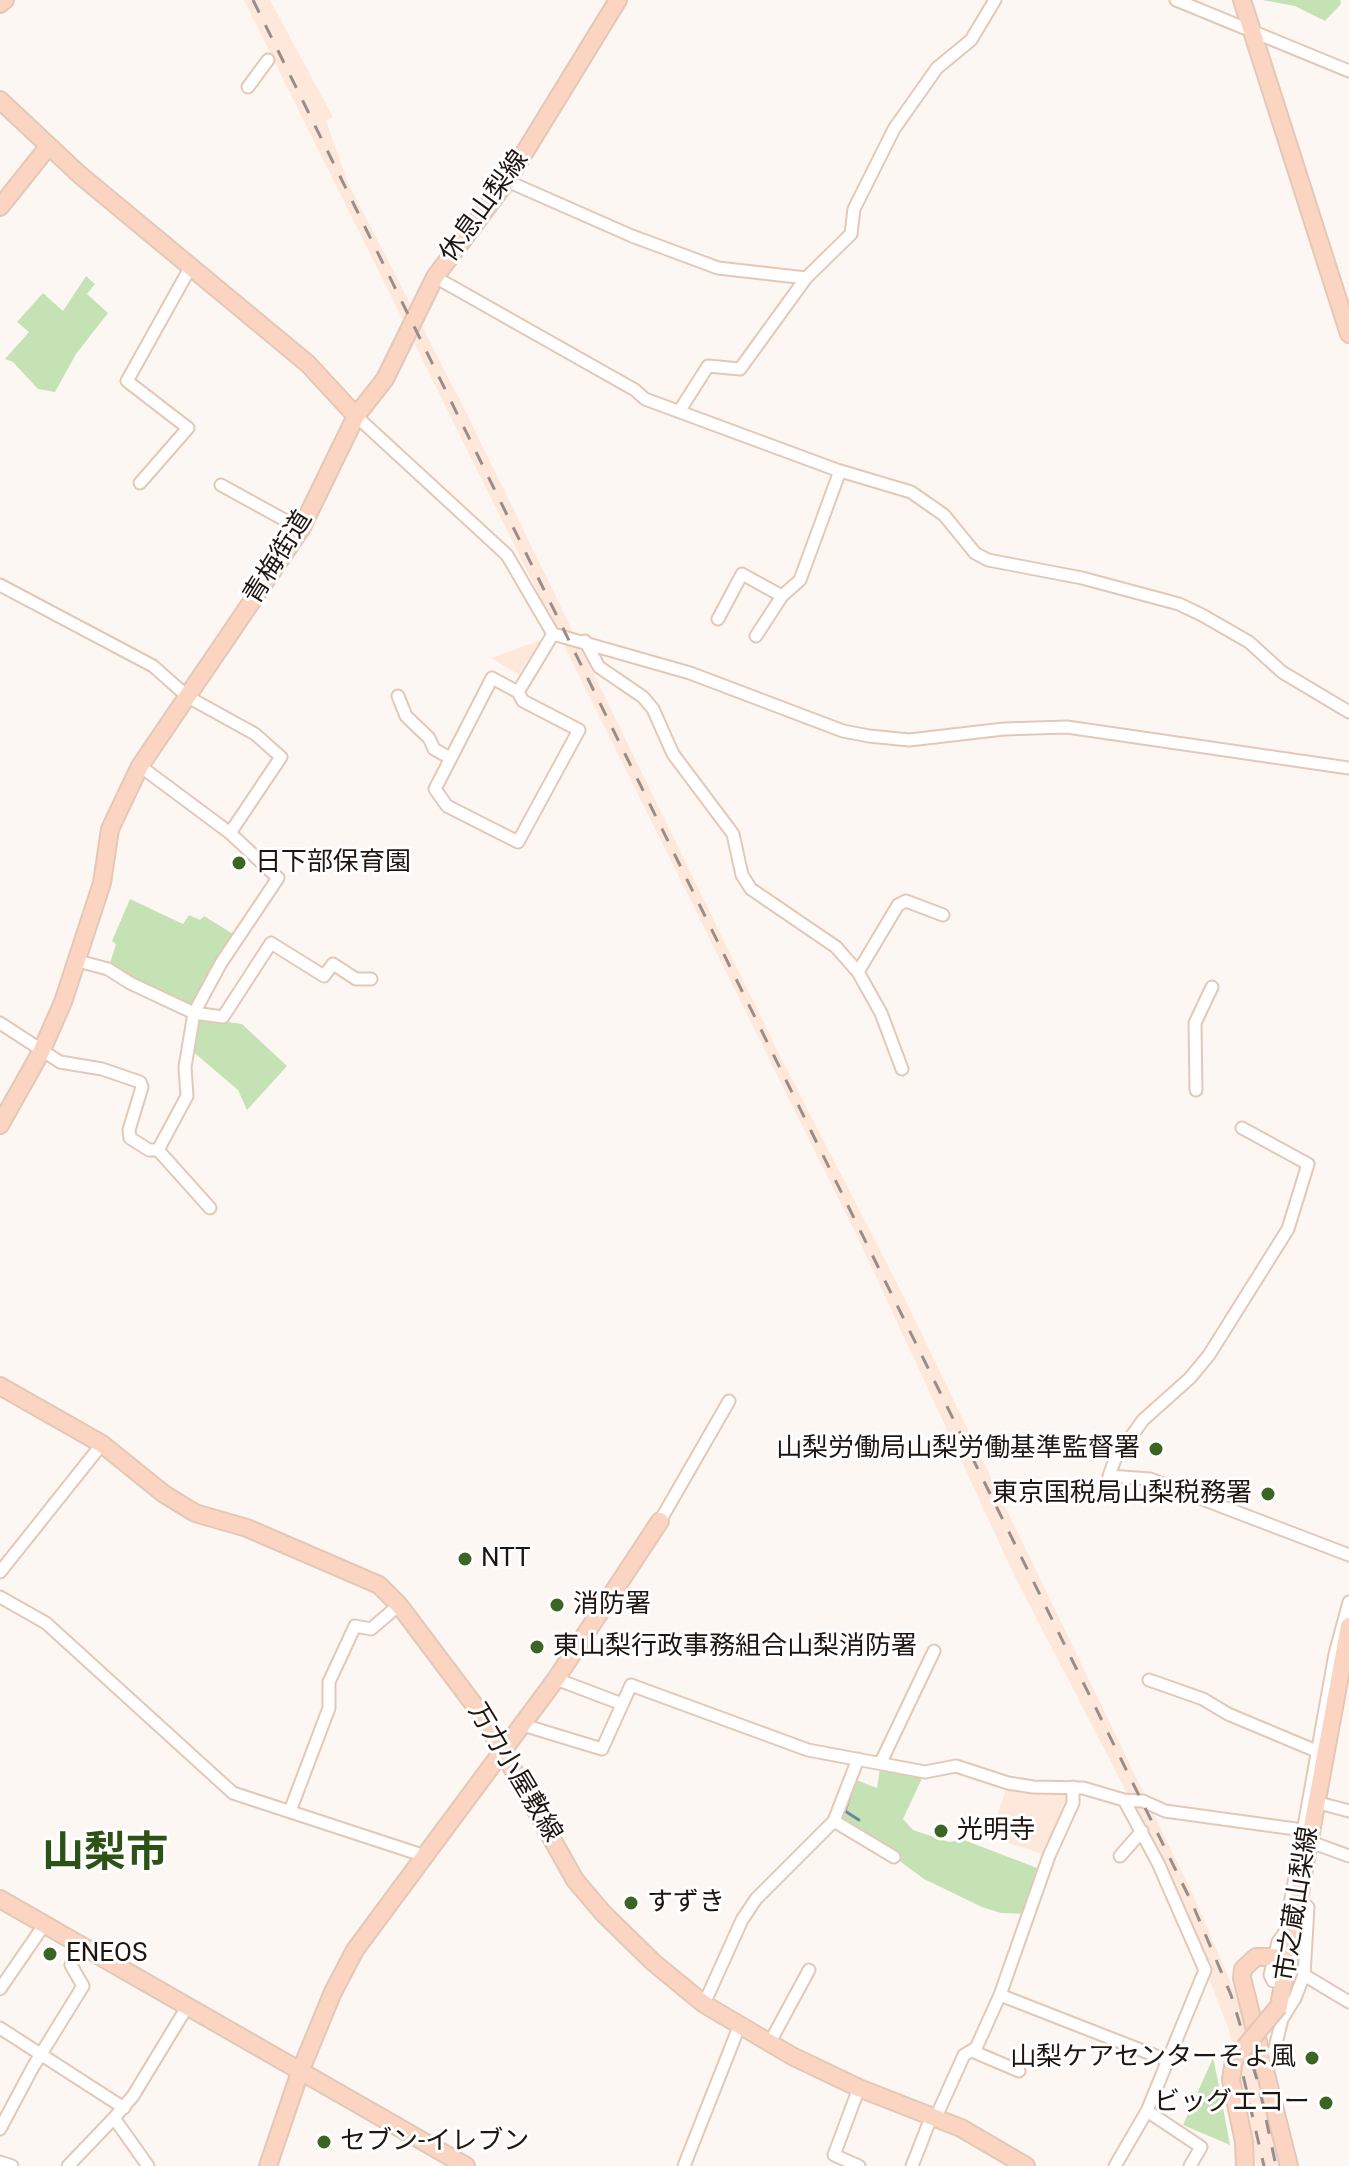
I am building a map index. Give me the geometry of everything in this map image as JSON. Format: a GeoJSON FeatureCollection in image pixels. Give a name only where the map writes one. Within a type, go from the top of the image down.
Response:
{"type":"FeatureCollection","features":[{"type":"Feature","properties":{"kind":"main road"},"geometry":{"type":"LineString","coordinates":[[0,4],[5,0]]}},
{"type":"Feature","properties":{"kind":"main road","name":"休息山梨線"},"geometry":{"type":"LineString","coordinates":[[356,416],[385,379],[435,277],[507,181],[618,0]]}},
{"type":"Feature","properties":{"kind":"main road"},"geometry":{"type":"LineString","coordinates":[[1242,0],[1349,334]]}},
{"type":"Feature","properties":{"kind":"main road"},"geometry":{"type":"LineString","coordinates":[[0,100],[48,147],[308,364],[356,416]]}},
{"type":"Feature","properties":{"kind":"main road"},"geometry":{"type":"LineString","coordinates":[[0,207],[48,147]]}},
{"type":"Feature","properties":{"kind":"main road","name":"青梅街道"},"geometry":{"type":"LineString","coordinates":[[0,1125],[41,1052],[78,961],[102,883],[110,829],[140,766],[301,529],[356,416]]}},
{"type":"Feature","properties":{"kind":"main road","name":"万力小屋敷線"},"geometry":{"type":"LineString","coordinates":[[0,1386],[102,1444],[164,1494],[195,1513],[247,1528],[368,1579],[399,1605],[484,1718],[575,1880],[603,1913],[704,2004],[769,2044],[859,2088],[934,2116],[1026,2166]]}},
{"type":"Feature","properties":{"kind":"main road"},"geometry":{"type":"LineString","coordinates":[[268,2166],[300,2072],[333,1992],[355,1950],[556,1679],[660,1521]]}},
{"type":"Feature","properties":{"kind":"main road","name":"市之蔵山梨線"},"geometry":{"type":"LineString","coordinates":[[1245,2166],[1231,2080],[1234,2060],[1279,2006],[1281,1961],[1299,1899],[1320,1753],[1349,1626]]}},
{"type":"Feature","properties":{"kind":"main road"},"geometry":{"type":"LineString","coordinates":[[0,1899],[466,2166]]}},
{"type":"Feature","properties":{"kind":"main road"},"geometry":{"type":"LineString","coordinates":[[1281,1961],[1252,1959],[1242,1973],[1243,1989],[1265,2061],[1289,2166]]}},
{"type":"Feature","properties":{"kind":"street"},"geometry":{"type":"LineString","coordinates":[[680,410],[708,366],[740,369],[806,278],[851,234],[854,209],[894,129],[937,68],[971,40],[995,0]]}},
{"type":"Feature","properties":{"kind":"street"},"geometry":{"type":"LineString","coordinates":[[1176,0],[1252,34],[1349,71]]}},
{"type":"Feature","properties":{"kind":"street"},"geometry":{"type":"LineString","coordinates":[[248,87],[268,60]]}},
{"type":"Feature","properties":{"kind":"street"},"geometry":{"type":"LineString","coordinates":[[507,181],[644,241],[718,268],[806,278]]}},
{"type":"Feature","properties":{"kind":"street"},"geometry":{"type":"LineString","coordinates":[[140,483],[188,428],[127,381],[190,268]]}},
{"type":"Feature","properties":{"kind":"street"},"geometry":{"type":"LineString","coordinates":[[435,277],[635,390],[645,399],[840,471],[911,492],[927,501],[975,553],[988,560],[1097,582],[1179,604],[1249,642],[1282,672],[1349,712]]}},
{"type":"Feature","properties":{"kind":"street"},"geometry":{"type":"LineString","coordinates":[[356,416],[507,555],[553,634],[690,673],[843,731],[869,736],[909,740],[1004,729],[1067,727],[1349,768]]}},
{"type":"Feature","properties":{"kind":"street"},"geometry":{"type":"LineString","coordinates":[[756,636],[782,596],[800,580],[840,471]]}},
{"type":"Feature","properties":{"kind":"street"},"geometry":{"type":"LineString","coordinates":[[221,485],[301,529]]}},
{"type":"Feature","properties":{"kind":"street"},"geometry":{"type":"LineString","coordinates":[[718,619],[742,574],[782,596]]}},
{"type":"Feature","properties":{"kind":"street"},"geometry":{"type":"LineString","coordinates":[[0,585],[153,666],[188,697],[255,734],[281,757],[230,833]]}},
{"type":"Feature","properties":{"kind":"street"},"geometry":{"type":"LineString","coordinates":[[518,692],[553,634]]}},
{"type":"Feature","properties":{"kind":"street"},"geometry":{"type":"LineString","coordinates":[[585,641],[599,667],[643,697],[653,709],[673,754],[733,834],[746,884],[836,947],[858,972],[881,1013],[902,1069]]}},
{"type":"Feature","properties":{"kind":"street"},"geometry":{"type":"LineString","coordinates":[[492,678],[518,692],[523,701],[579,730],[518,842],[447,806],[435,789],[450,758],[492,678]]}},
{"type":"Feature","properties":{"kind":"street"},"geometry":{"type":"LineString","coordinates":[[398,696],[406,716],[429,738],[434,749],[450,758]]}},
{"type":"Feature","properties":{"kind":"street"},"geometry":{"type":"LineString","coordinates":[[140,766],[230,833],[278,878],[221,963],[194,1013],[185,1067],[187,1096],[158,1150]]}},
{"type":"Feature","properties":{"kind":"street"},"geometry":{"type":"LineString","coordinates":[[858,972],[898,905],[906,901],[943,915]]}},
{"type":"Feature","properties":{"kind":"street"},"geometry":{"type":"LineString","coordinates":[[78,961],[108,969],[130,983],[194,1013],[223,1017],[271,943],[324,976],[333,964],[356,979],[371,979]]}},
{"type":"Feature","properties":{"kind":"street"},"geometry":{"type":"LineString","coordinates":[[1196,1090],[1195,1023],[1212,987]]}},
{"type":"Feature","properties":{"kind":"street"},"geometry":{"type":"LineString","coordinates":[[0,1023],[60,1062],[102,1069],[140,1082],[142,1087],[129,1130],[130,1138],[149,1150],[158,1150],[210,1208]]}},
{"type":"Feature","properties":{"kind":"street"},"geometry":{"type":"LineString","coordinates":[[1242,1128],[1308,1164],[1288,1229],[1209,1355],[1190,1378],[1143,1420],[1115,1459],[1109,1476],[1150,1479],[1349,1555]]}},
{"type":"Feature","properties":{"kind":"street"},"geometry":{"type":"LineString","coordinates":[[660,1521],[729,1401]]}},
{"type":"Feature","properties":{"kind":"street"},"geometry":{"type":"LineString","coordinates":[[0,1572],[102,1444]]}},
{"type":"Feature","properties":{"kind":"street"},"geometry":{"type":"LineString","coordinates":[[0,1597],[46,1623],[233,1793],[425,1856]]}},
{"type":"Feature","properties":{"kind":"street"},"geometry":{"type":"LineString","coordinates":[[1273,1981],[1270,1975],[1281,1961],[1307,1834],[1335,1654],[1349,1602]]}},
{"type":"Feature","properties":{"kind":"street"},"geometry":{"type":"LineString","coordinates":[[290,1811],[329,1708],[329,1682],[355,1626],[371,1629],[399,1605]]}},
{"type":"Feature","properties":{"kind":"street"},"geometry":{"type":"LineString","coordinates":[[881,1762],[934,1651]]}},
{"type":"Feature","properties":{"kind":"street"},"geometry":{"type":"LineString","coordinates":[[556,1679],[622,1704]]}},
{"type":"Feature","properties":{"kind":"street"},"geometry":{"type":"LineString","coordinates":[[1149,1680],[1203,1699],[1241,1720],[1320,1753]]}},
{"type":"Feature","properties":{"kind":"street"},"geometry":{"type":"LineString","coordinates":[[523,1725],[602,1749],[631,1685],[765,1737],[808,1750],[925,1772],[956,1766],[1033,1787],[1073,1787],[1124,1800],[1143,1801],[1165,1811],[1307,1834],[1349,1856]]}},
{"type":"Feature","properties":{"kind":"street"},"geometry":{"type":"LineString","coordinates":[[704,2004],[742,1920],[756,1899],[834,1821],[858,1759]]}},
{"type":"Feature","properties":{"kind":"street"},"geometry":{"type":"LineString","coordinates":[[912,2166],[964,2055],[976,2048],[1000,1995],[1049,1856],[1073,1803],[1073,1787]]}},
{"type":"Feature","properties":{"kind":"street"},"geometry":{"type":"LineString","coordinates":[[1115,2166],[1147,2111],[1205,1970],[1142,1831],[1124,1800]]}},
{"type":"Feature","properties":{"kind":"street"},"geometry":{"type":"LineString","coordinates":[[1315,1802],[1349,1811]]}},
{"type":"Feature","properties":{"kind":"street"},"geometry":{"type":"LineString","coordinates":[[834,1821],[894,1857]]}},
{"type":"Feature","properties":{"kind":"street"},"geometry":{"type":"LineString","coordinates":[[1120,1856],[1142,1831]]}},
{"type":"Feature","properties":{"kind":"street"},"geometry":{"type":"LineString","coordinates":[[1265,2061],[1273,2056],[1282,2019],[1304,1975],[1308,1907],[1299,1899]]}},
{"type":"Feature","properties":{"kind":"street"},"geometry":{"type":"LineString","coordinates":[[0,1989],[44,1925]]}},
{"type":"Feature","properties":{"kind":"street"},"geometry":{"type":"LineString","coordinates":[[0,2129],[83,1986],[71,1965],[80,1946]]}},
{"type":"Feature","properties":{"kind":"street"},"geometry":{"type":"LineString","coordinates":[[769,2044],[809,1970]]}},
{"type":"Feature","properties":{"kind":"street"},"geometry":{"type":"LineString","coordinates":[[1304,1975],[1349,2002]]}},
{"type":"Feature","properties":{"kind":"street"},"geometry":{"type":"LineString","coordinates":[[1000,1995],[1169,2061]]}},
{"type":"Feature","properties":{"kind":"street"},"geometry":{"type":"LineString","coordinates":[[68,2166],[124,2108],[187,2007]]}},
{"type":"Feature","properties":{"kind":"street"},"geometry":{"type":"LineString","coordinates":[[684,2166],[739,2027]]}},
{"type":"Feature","properties":{"kind":"street"},"geometry":{"type":"LineString","coordinates":[[0,2028],[124,2108]]}},
{"type":"Feature","properties":{"kind":"street"},"geometry":{"type":"LineString","coordinates":[[972,2051],[1019,2071]]}},
{"type":"Feature","properties":{"kind":"street"},"geometry":{"type":"LineString","coordinates":[[859,2088],[832,2160],[859,2166]]}},
{"type":"Feature","properties":{"kind":"street"},"geometry":{"type":"LineString","coordinates":[[1147,2111],[1201,2147],[1190,2166]]}},
{"type":"Feature","properties":{"kind":"street"},"geometry":{"type":"LineString","coordinates":[[114,2118],[148,2166]]}},
{"type":"Feature","properties":{"kind":"street"},"geometry":{"type":"LineString","coordinates":[[0,2162],[12,2166]]}},
{"type":"Feature","properties":{"kind":"shaded area"},"geometry":{"type":"Polygon","coordinates":[[[244,0],[270,0],[333,117],[326,121],[348,183],[463,406],[780,1056],[898,1285],[1193,1895],[1234,1990],[1266,2092],[1283,2166],[1257,2166],[1229,2030],[1178,1900],[1138,1814],[1016,1579],[859,1240],[244,0]]]}},
{"type":"Feature","properties":{"kind":"shaded area"},"geometry":{"type":"Polygon","coordinates":[[[541,640],[519,675],[491,658],[541,640]]]}},
{"type":"Feature","properties":{"kind":"shaded area"},"geometry":{"type":"Polygon","coordinates":[[[1008,1783],[1073,1787],[1049,1856],[990,1837],[1008,1783]]]}},
{"type":"Feature","properties":{"kind":"green space"},"geometry":{"type":"Polygon","coordinates":[[[1262,0],[1340,0],[1341,4],[1325,21],[1295,6],[1262,0]]]}},
{"type":"Feature","properties":{"kind":"green space"},"geometry":{"type":"Polygon","coordinates":[[[86,276],[95,284],[87,294],[108,313],[76,354],[55,392],[38,389],[13,362],[5,359],[29,332],[17,322],[43,293],[63,311],[86,276]]]}},
{"type":"Feature","properties":{"kind":"green space"},"geometry":{"type":"Polygon","coordinates":[[[130,899],[183,924],[189,915],[200,920],[204,916],[238,937],[199,1010],[108,969],[116,944],[112,941],[130,899]]]}},
{"type":"Feature","properties":{"kind":"green space"},"geometry":{"type":"Polygon","coordinates":[[[199,1018],[242,1024],[287,1066],[247,1110],[238,1090],[191,1050],[199,1018]]]}},
{"type":"Feature","properties":{"kind":"green space"},"geometry":{"type":"Polygon","coordinates":[[[881,1762],[925,1772],[903,1819],[913,1830],[949,1842],[964,1840],[1045,1871],[1029,1914],[1001,1913],[982,1907],[924,1879],[834,1821],[851,1778],[877,1788],[881,1762]]]}},
{"type":"Feature","properties":{"kind":"green space"},"geometry":{"type":"Polygon","coordinates":[[[1213,2058],[1218,2081],[1230,2145],[1183,2125],[1213,2058]]]}},
{"type":"Feature","properties":{"kind":"waterway"},"geometry":{"type":"LineString","coordinates":[[853,1786],[845,1811],[859,1820]]}},
{"type":"Feature","properties":{"kind":"railway"},"geometry":{"type":"LineString","coordinates":[[253,0],[1192,1903],[1231,1995],[1259,2086],[1276,2166]]}},
{"type":"Feature","properties":{"kind":"railway"},"geometry":{"type":"LineString","coordinates":[[1237,2049],[1264,2166]]}},
{"type":"Feature","properties":{"kind":"place","name":"日下部保育園"},"geometry":{"type":"Point","coordinates":[239,863]}},
{"type":"Feature","properties":{"kind":"place","name":"山梨労働局山梨労働基準監督署"},"geometry":{"type":"Point","coordinates":[1156,1449]}},
{"type":"Feature","properties":{"kind":"place","name":"東京国税局山梨税務署"},"geometry":{"type":"Point","coordinates":[1268,1494]}},
{"type":"Feature","properties":{"kind":"place","name":"NTT"},"geometry":{"type":"Point","coordinates":[465,1559]}},
{"type":"Feature","properties":{"kind":"place","name":"消防署"},"geometry":{"type":"Point","coordinates":[557,1605]}},
{"type":"Feature","properties":{"kind":"place","name":"東山梨行政事務組合山梨消防署"},"geometry":{"type":"Point","coordinates":[537,1647]}},
{"type":"Feature","properties":{"kind":"place","name":"光明寺"},"geometry":{"type":"Point","coordinates":[941,1831]}},
{"type":"Feature","properties":{"kind":"place","name":"すずき"},"geometry":{"type":"Point","coordinates":[631,1903]}},
{"type":"Feature","properties":{"kind":"place","name":"ENEOS"},"geometry":{"type":"Point","coordinates":[50,1954]}},
{"type":"Feature","properties":{"kind":"place","name":"山梨ケアセンターそよ風"},"geometry":{"type":"Point","coordinates":[1312,2058]}},
{"type":"Feature","properties":{"kind":"place","name":"ビッグエコー"},"geometry":{"type":"Point","coordinates":[1326,2103]}},
{"type":"Feature","properties":{"kind":"place","name":"セブン-イレブン"},"geometry":{"type":"Point","coordinates":[324,2142]}},
{"type":"Feature","properties":{"kind":"district","name":"山梨市"},"geometry":{"type":"Point","coordinates":[105,1855]}}]}
